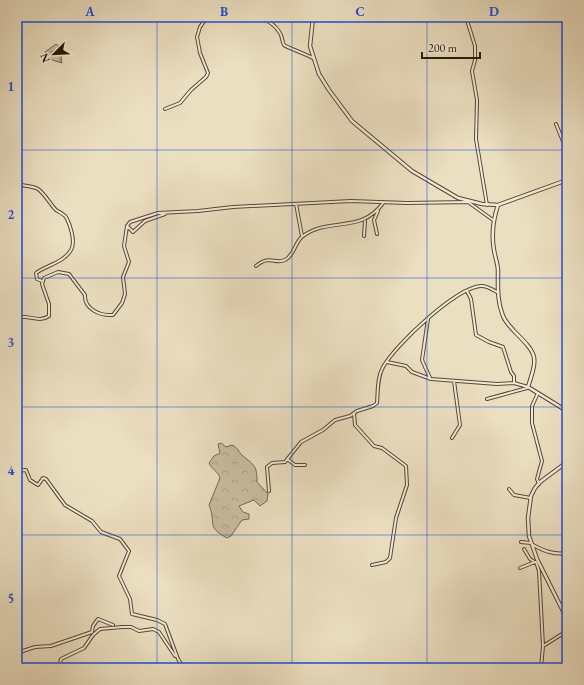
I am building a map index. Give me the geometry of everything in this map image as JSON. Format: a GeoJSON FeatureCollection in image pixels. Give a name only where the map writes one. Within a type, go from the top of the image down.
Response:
{"type":"FeatureCollection","features":[{"type":"Feature","properties":{"kind":"street"},"geometry":{"type":"LineString","coordinates":[[165,109],[180,103],[208,74],[200,53],[197,37],[200,27],[207,17]]}},
{"type":"Feature","properties":{"kind":"street"},"geometry":{"type":"LineString","coordinates":[[260,17],[266,19],[279,32],[284,45],[288,48],[296,49],[313,58]]}},
{"type":"Feature","properties":{"kind":"street"},"geometry":{"type":"LineString","coordinates":[[313,17],[310,46],[313,58],[319,74],[352,121],[406,167],[446,192],[468,202],[493,220]]}},
{"type":"Feature","properties":{"kind":"street"},"geometry":{"type":"LineString","coordinates":[[466,17],[475,46],[475,60],[472,71],[477,100],[476,139],[486,205]]}},
{"type":"Feature","properties":{"kind":"street"},"geometry":{"type":"LineString","coordinates":[[556,124],[567,151]]}},
{"type":"Feature","properties":{"kind":"street"},"geometry":{"type":"LineString","coordinates":[[42,281],[44,278],[58,272],[69,274],[85,294],[85,298],[91,309],[104,316],[112,315],[122,303],[125,294],[123,277],[129,262],[124,246],[127,226],[130,222],[158,212],[170,213],[351,201],[468,202],[498,205],[567,180]]}},
{"type":"Feature","properties":{"kind":"street"},"geometry":{"type":"LineString","coordinates":[[17,184],[38,189],[51,201],[56,209],[66,218],[71,231],[72,242],[71,251],[61,261],[43,268],[36,273],[38,279],[42,281],[51,312],[49,316],[40,320],[23,316],[17,317]]}},
{"type":"Feature","properties":{"kind":"street"},"geometry":{"type":"LineString","coordinates":[[377,234],[374,220],[378,210],[384,202]]}},
{"type":"Feature","properties":{"kind":"street"},"geometry":{"type":"LineString","coordinates":[[296,204],[302,236]]}},
{"type":"Feature","properties":{"kind":"street"},"geometry":{"type":"LineString","coordinates":[[498,205],[493,220],[494,248],[498,270],[497,292],[504,318],[508,325],[532,350],[536,358],[528,387]]}},
{"type":"Feature","properties":{"kind":"street"},"geometry":{"type":"LineString","coordinates":[[256,266],[266,260],[283,261],[288,258],[302,236],[335,225],[365,220],[378,210]]}},
{"type":"Feature","properties":{"kind":"street"},"geometry":{"type":"LineString","coordinates":[[127,226],[133,232],[145,221],[170,213]]}},
{"type":"Feature","properties":{"kind":"street"},"geometry":{"type":"LineString","coordinates":[[364,236],[365,220]]}},
{"type":"Feature","properties":{"kind":"street"},"geometry":{"type":"LineString","coordinates":[[269,491],[267,467],[272,463],[282,463],[301,442],[323,430],[336,420],[350,416],[377,403],[379,380],[386,362],[414,330],[445,304],[467,291],[481,286],[497,292]]}},
{"type":"Feature","properties":{"kind":"street"},"geometry":{"type":"LineString","coordinates":[[467,291],[471,299],[476,335],[503,347],[511,372],[514,376],[514,383]]}},
{"type":"Feature","properties":{"kind":"street"},"geometry":{"type":"LineString","coordinates":[[428,319],[422,360],[431,379]]}},
{"type":"Feature","properties":{"kind":"street"},"geometry":{"type":"LineString","coordinates":[[386,362],[406,366],[412,372],[431,379],[497,384],[514,383],[538,392],[567,411]]}},
{"type":"Feature","properties":{"kind":"street"},"geometry":{"type":"LineString","coordinates":[[452,438],[460,425],[454,381]]}},
{"type":"Feature","properties":{"kind":"street"},"geometry":{"type":"LineString","coordinates":[[487,399],[528,387]]}},
{"type":"Feature","properties":{"kind":"street"},"geometry":{"type":"LineString","coordinates":[[538,392],[538,397],[532,406],[532,423],[542,462],[537,479],[539,484]]}},
{"type":"Feature","properties":{"kind":"street"},"geometry":{"type":"LineString","coordinates":[[354,413],[355,425],[374,446],[382,448],[406,466],[407,472],[407,485],[396,518],[390,558],[386,562],[372,565]]}},
{"type":"Feature","properties":{"kind":"street"},"geometry":{"type":"LineString","coordinates":[[287,459],[295,465],[305,465]]}},
{"type":"Feature","properties":{"kind":"street"},"geometry":{"type":"LineString","coordinates":[[541,668],[543,646],[539,571],[529,536],[528,518],[531,498],[539,484],[567,462]]}},
{"type":"Feature","properties":{"kind":"street"},"geometry":{"type":"LineString","coordinates":[[17,471],[26,470],[30,480],[38,485],[43,478],[46,479],[65,506],[92,521],[101,532],[120,539],[129,551],[120,576],[130,599],[130,609],[132,614],[157,620],[165,624],[178,659]]}},
{"type":"Feature","properties":{"kind":"street"},"geometry":{"type":"LineString","coordinates":[[509,489],[514,495],[531,498]]}},
{"type":"Feature","properties":{"kind":"street"},"geometry":{"type":"LineString","coordinates":[[521,542],[532,544],[542,550],[553,553],[567,553]]}},
{"type":"Feature","properties":{"kind":"street"},"geometry":{"type":"LineString","coordinates":[[524,549],[530,560],[536,562],[567,620]]}},
{"type":"Feature","properties":{"kind":"street"},"geometry":{"type":"LineString","coordinates":[[520,568],[536,562]]}},
{"type":"Feature","properties":{"kind":"street"},"geometry":{"type":"LineString","coordinates":[[59,668],[61,659],[84,648],[93,633],[93,626],[98,619],[113,625]]}},
{"type":"Feature","properties":{"kind":"street"},"geometry":{"type":"LineString","coordinates":[[17,653],[35,647],[51,646],[93,633],[100,629],[131,628],[140,632],[153,629],[159,632],[184,668]]}},
{"type":"Feature","properties":{"kind":"street"},"geometry":{"type":"LineString","coordinates":[[543,646],[567,630]]}},
{"type":"Feature","properties":{"kind":"green space"},"geometry":{"type":"Polygon","coordinates":[[[56,44],[63,51],[61,56],[62,63],[52,60],[45,52],[56,44]]]}},
{"type":"Feature","properties":{"kind":"green space"},"geometry":{"type":"Polygon","coordinates":[[[221,443],[226,447],[232,445],[234,446],[241,455],[253,464],[256,469],[257,482],[268,494],[267,501],[260,506],[254,500],[239,506],[243,512],[249,514],[249,519],[242,520],[231,536],[227,538],[220,534],[214,527],[209,505],[220,478],[209,463],[214,456],[220,453],[218,444],[221,443]]]}}]}
